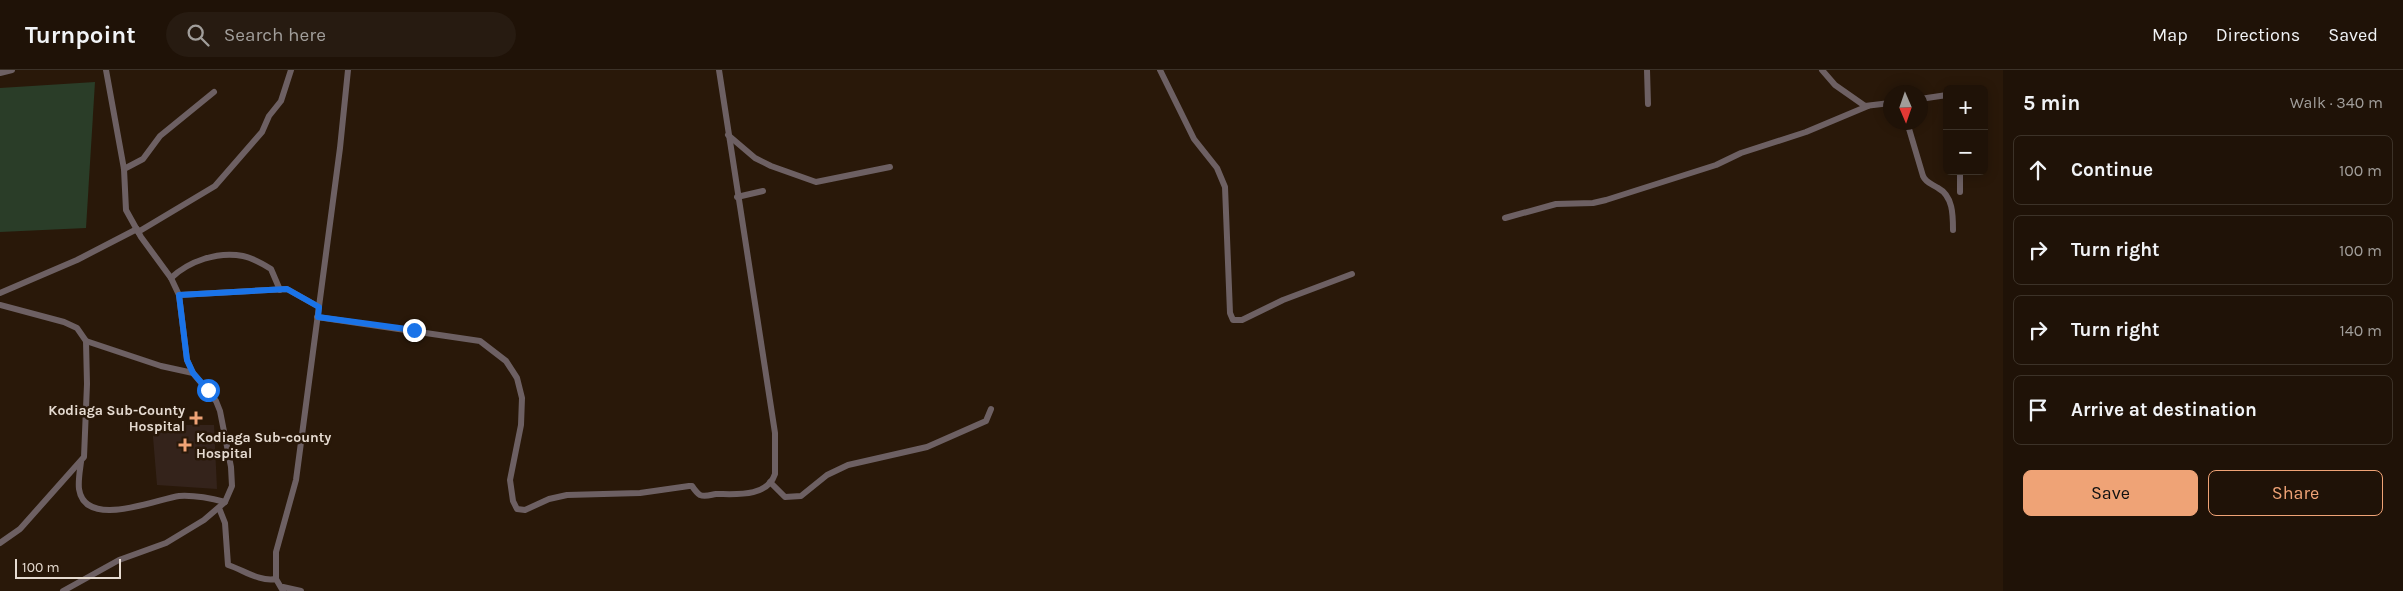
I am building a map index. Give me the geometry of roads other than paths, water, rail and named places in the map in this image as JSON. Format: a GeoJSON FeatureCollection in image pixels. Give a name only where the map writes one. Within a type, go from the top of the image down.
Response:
{"type":"FeatureCollection","features":[{"type":"Feature","properties":{"kind":"street"},"geometry":{"type":"LineString","coordinates":[[0,73],[12,70]]}},
{"type":"Feature","properties":{"kind":"street"},"geometry":{"type":"LineString","coordinates":[[63,591],[119,560],[166,543],[204,520],[225,502],[232,486],[231,467],[222,418],[216,401],[193,373],[187,360],[179,295],[171,278],[126,210],[124,201],[124,169],[106,70]]}},
{"type":"Feature","properties":{"kind":"street"},"geometry":{"type":"LineString","coordinates":[[0,293],[77,260],[138,230],[216,186],[262,132],[269,116],[282,101],[291,70]]}},
{"type":"Feature","properties":{"kind":"street"},"geometry":{"type":"LineString","coordinates":[[301,591],[283,589],[276,579],[276,552],[296,480],[340,148],[348,70]]}},
{"type":"Feature","properties":{"kind":"street"},"geometry":{"type":"LineString","coordinates":[[318,317],[480,341],[506,361],[517,378],[522,398],[521,425],[510,480],[513,501],[517,509],[521,510],[549,499],[567,495],[640,493],[689,486],[692,486],[699,494],[706,496],[743,495],[770,482],[775,474],[775,433],[737,197],[719,70]]}},
{"type":"Feature","properties":{"kind":"street"},"geometry":{"type":"LineString","coordinates":[[1160,70],[1194,139],[1222,176],[1225,187],[1230,313],[1233,320],[1242,320],[1283,300],[1352,274]]}},
{"type":"Feature","properties":{"kind":"street"},"geometry":{"type":"LineString","coordinates":[[1647,70],[1648,104]]}},
{"type":"Feature","properties":{"kind":"street"},"geometry":{"type":"LineString","coordinates":[[1822,70],[1835,85],[1868,106]]}},
{"type":"Feature","properties":{"kind":"street"},"geometry":{"type":"LineString","coordinates":[[124,169],[143,159],[160,136],[214,92]]}},
{"type":"Feature","properties":{"kind":"street"},"geometry":{"type":"LineString","coordinates":[[1928,98],[1943,96]]}},
{"type":"Feature","properties":{"kind":"street"},"geometry":{"type":"LineString","coordinates":[[1505,218],[1556,204],[1593,203],[1606,200],[1716,165],[1741,153],[1806,132],[1868,106],[1883,105]]}},
{"type":"Feature","properties":{"kind":"street"},"geometry":{"type":"LineString","coordinates":[[1909,130],[1923,176],[1928,183],[1944,191],[1948,196],[1952,213],[1952,230]]}},
{"type":"Feature","properties":{"kind":"street"},"geometry":{"type":"LineString","coordinates":[[728,134],[739,147],[755,158],[771,166],[816,182],[890,167]]}},
{"type":"Feature","properties":{"kind":"street"},"geometry":{"type":"LineString","coordinates":[[1960,175],[1960,192]]}},
{"type":"Feature","properties":{"kind":"street"},"geometry":{"type":"LineString","coordinates":[[737,197],[763,191]]}},
{"type":"Feature","properties":{"kind":"street"},"geometry":{"type":"LineString","coordinates":[[171,278],[179,270],[200,260],[220,256],[243,256],[271,269],[280,290]]}},
{"type":"Feature","properties":{"kind":"street"},"geometry":{"type":"LineString","coordinates":[[179,295],[294,291],[319,307]]}},
{"type":"Feature","properties":{"kind":"street"},"geometry":{"type":"LineString","coordinates":[[0,306],[64,322],[77,328],[86,341],[86,448],[81,462],[78,488],[85,500],[92,506],[126,510],[179,496],[202,496],[225,502]]}},
{"type":"Feature","properties":{"kind":"street"},"geometry":{"type":"LineString","coordinates":[[86,341],[161,366],[193,373]]}},
{"type":"Feature","properties":{"kind":"street"},"geometry":{"type":"LineString","coordinates":[[770,482],[785,497],[801,496],[826,476],[848,465],[927,447],[986,421],[991,408]]}},
{"type":"Feature","properties":{"kind":"street"},"geometry":{"type":"LineString","coordinates":[[0,544],[20,529],[58,484],[81,462]]}},
{"type":"Feature","properties":{"kind":"street"},"geometry":{"type":"LineString","coordinates":[[220,508],[225,523],[228,565],[244,570],[259,579],[276,579]]}},
{"type":"Feature","properties":{"kind":"place","name":"Kodiaga Sub-County Hospital"},"geometry":{"type":"Point","coordinates":[196,418]}},
{"type":"Feature","properties":{"kind":"place","name":"Kodiaga Sub-county Hospital"},"geometry":{"type":"Point","coordinates":[185,445]}}]}
